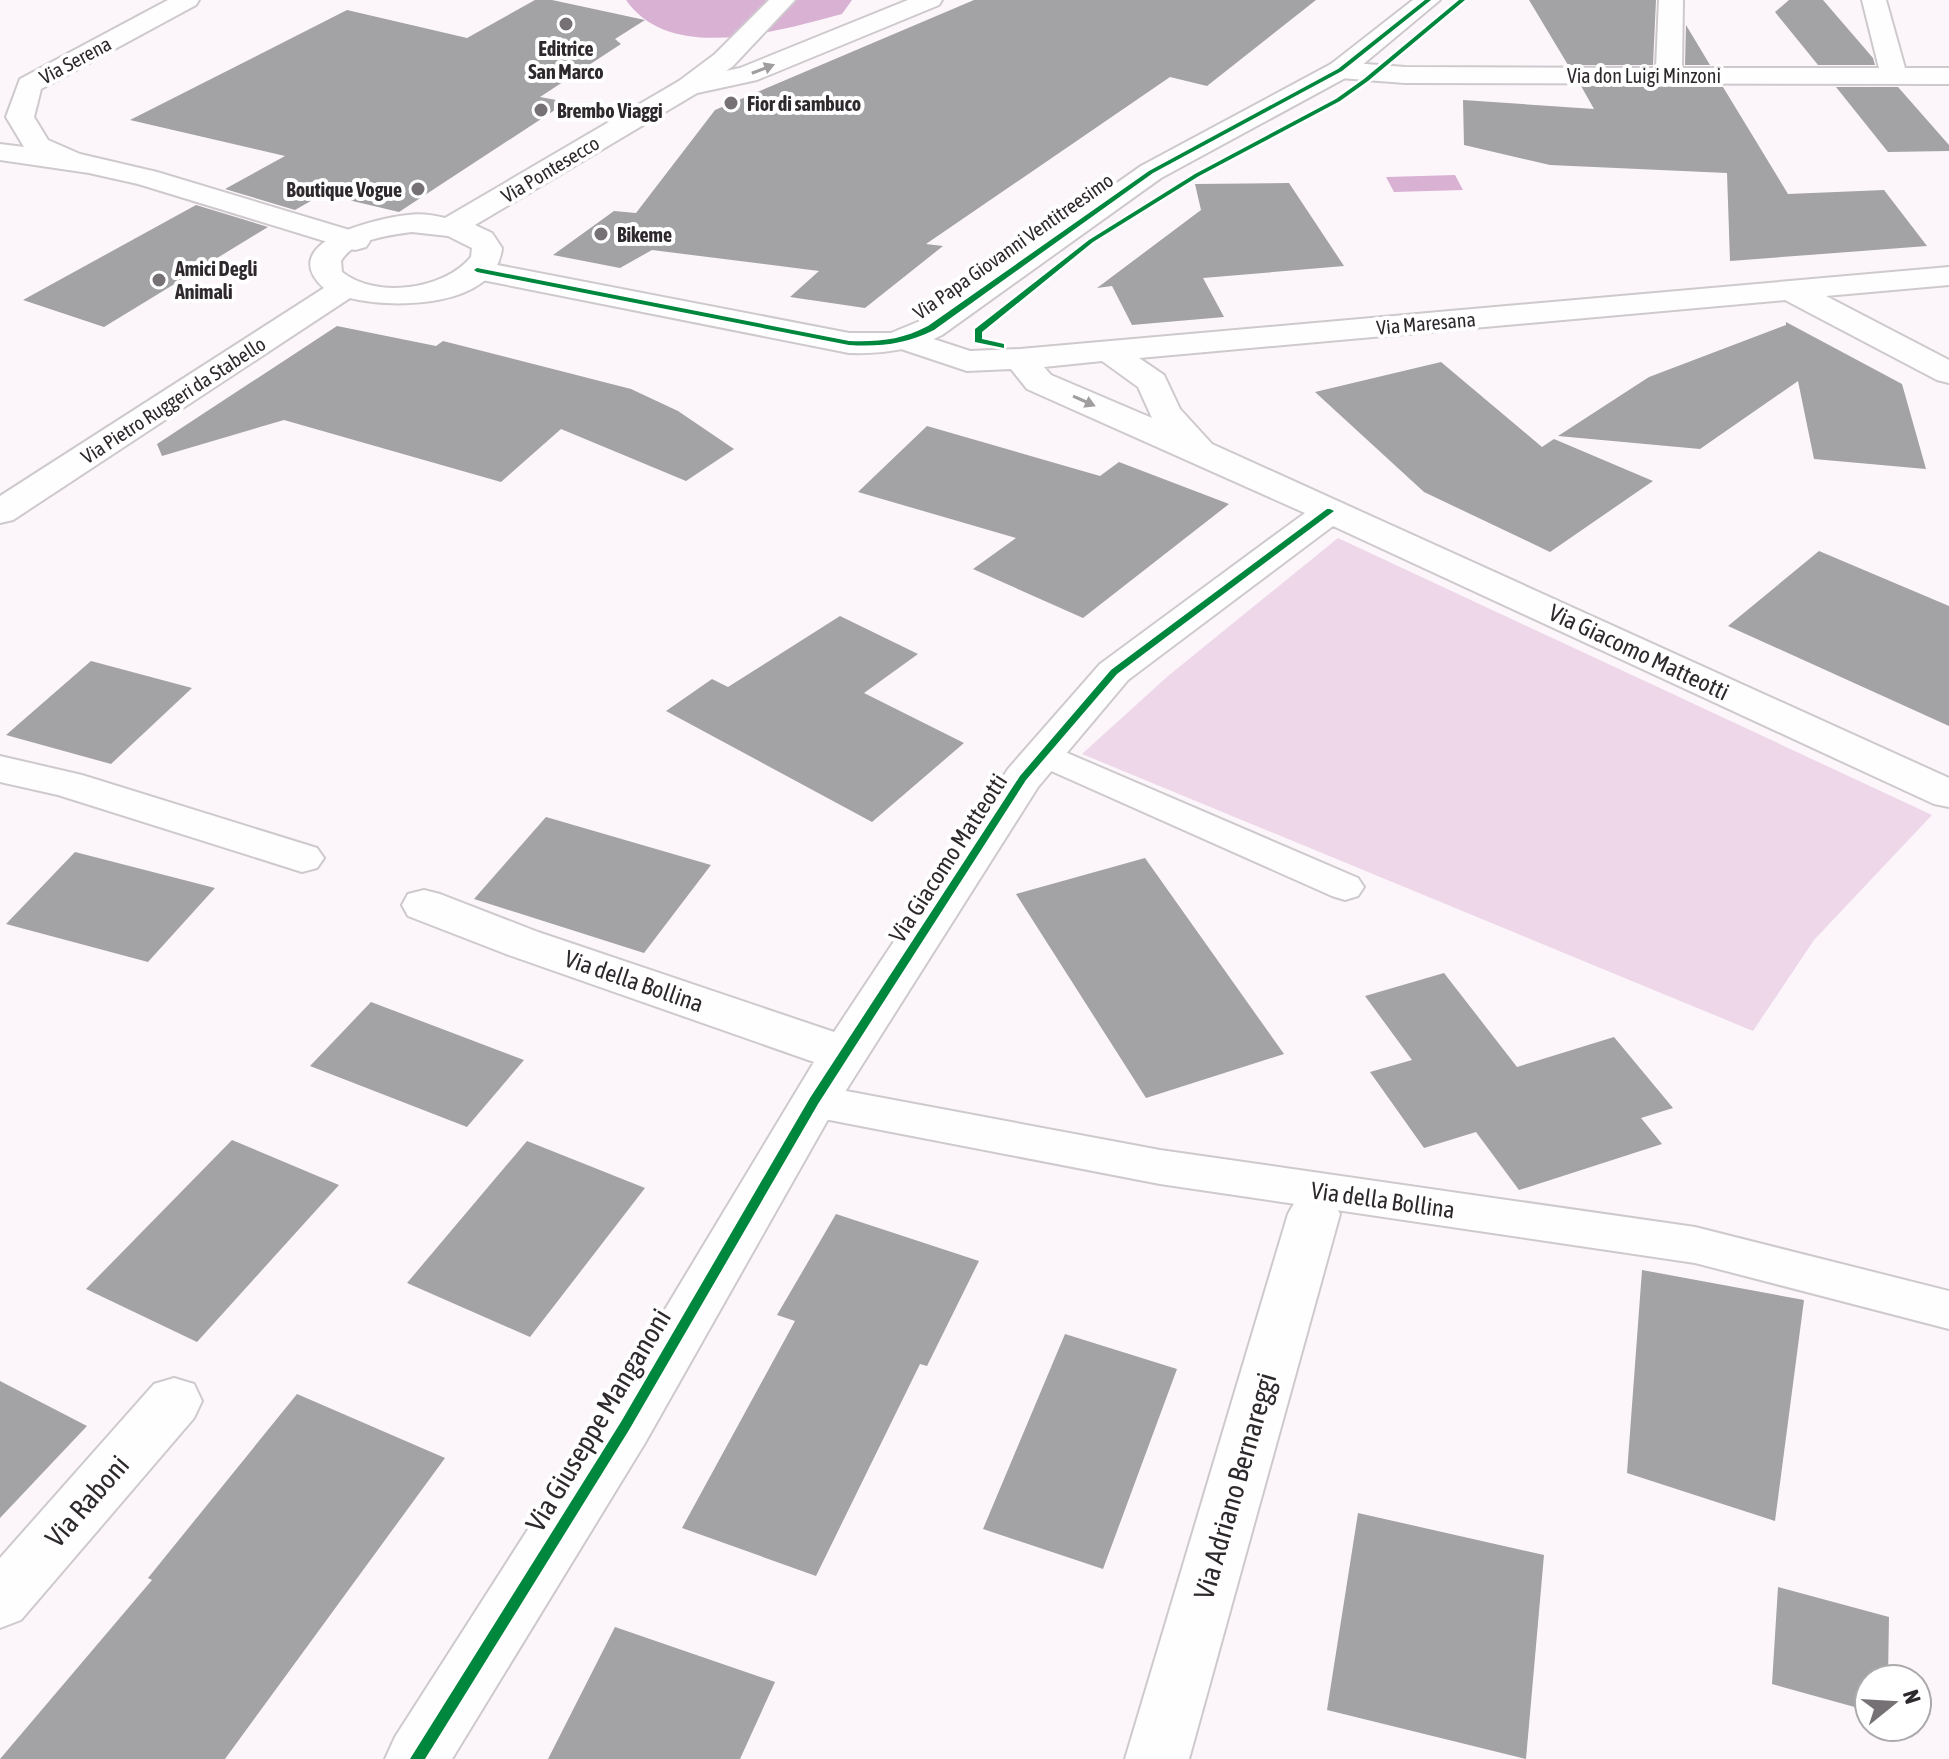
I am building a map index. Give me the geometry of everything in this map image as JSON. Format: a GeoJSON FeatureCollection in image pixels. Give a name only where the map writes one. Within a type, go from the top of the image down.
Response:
{"type":"FeatureCollection","features":[{"type":"Feature","properties":{"kind":"street","name":"Via Serena"},"geometry":{"type":"LineString","coordinates":[[89,164],[37,146],[20,117],[29,85],[187,0]]}},
{"type":"Feature","properties":{"kind":"street","name":"Via Pontesecco"},"geometry":{"type":"LineString","coordinates":[[452,226],[688,87],[750,35],[783,0]]}},
{"type":"Feature","properties":{"kind":"street","name":"Via Pontesecco"},"geometry":{"type":"LineString","coordinates":[[688,87],[748,74],[930,0]]}},
{"type":"Feature","properties":{"kind":"street","name":"Via Papa Giovanni Ventitreesimo"},"geometry":{"type":"LineString","coordinates":[[477,270],[849,343],[879,345],[906,340],[931,328],[1151,172],[1340,70],[1428,0]]}},
{"type":"Feature","properties":{"kind":"street"},"geometry":{"type":"LineString","coordinates":[[1669,76],[1671,0]]}},
{"type":"Feature","properties":{"kind":"street"},"geometry":{"type":"LineString","coordinates":[[1874,0],[1894,76]]}},
{"type":"Feature","properties":{"kind":"street","name":"Via don Luigi Minzoni"},"geometry":{"type":"LineString","coordinates":[[1340,70],[1405,75],[1949,76]]}},
{"type":"Feature","properties":{"kind":"street"},"geometry":{"type":"LineString","coordinates":[[0,152],[89,164],[222,199],[352,240]]}},
{"type":"Feature","properties":{"kind":"street"},"geometry":{"type":"LineString","coordinates":[[412,223],[452,226],[473,234],[483,242],[487,252],[477,270],[458,282],[416,294],[369,294],[346,287],[327,273],[326,262],[332,251],[387,226],[412,223]]}},
{"type":"Feature","properties":{"kind":"street","name":"Via Maresana"},"geometry":{"type":"LineString","coordinates":[[906,340],[967,361],[1020,359],[1949,276]]}},
{"type":"Feature","properties":{"kind":"street","name":"Via Pietro Ruggeri da Stabello"},"geometry":{"type":"LineString","coordinates":[[0,512],[346,287]]}},
{"type":"Feature","properties":{"kind":"street"},"geometry":{"type":"LineString","coordinates":[[1790,290],[1949,373]]}},
{"type":"Feature","properties":{"kind":"street"},"geometry":{"type":"LineString","coordinates":[[1152,382],[1164,346]]}},
{"type":"Feature","properties":{"kind":"street","name":"Via Giacomo Matteotti"},"geometry":{"type":"LineString","coordinates":[[1108,351],[1152,382],[1165,413],[1204,453]]}},
{"type":"Feature","properties":{"kind":"street","name":"Via Giacomo Matteotti"},"geometry":{"type":"LineString","coordinates":[[1020,359],[1039,382],[1204,453],[1949,794]]}},
{"type":"Feature","properties":{"kind":"street","name":"Via Giacomo Matteotti"},"geometry":{"type":"LineString","coordinates":[[814,1101],[1023,778],[1114,672],[1330,511]]}},
{"type":"Feature","properties":{"kind":"street"},"geometry":{"type":"LineString","coordinates":[[0,769],[67,784],[302,858]]}},
{"type":"Feature","properties":{"kind":"street","name":"Via della Bollina"},"geometry":{"type":"LineString","coordinates":[[424,905],[522,943],[845,1054]]}},
{"type":"Feature","properties":{"kind":"street","name":"Via Giuseppe Manganoni"},"geometry":{"type":"LineString","coordinates":[[417,1759],[625,1426],[814,1101]]}},
{"type":"Feature","properties":{"kind":"street","name":"Via Adriano Bernareggi"},"geometry":{"type":"LineString","coordinates":[[1157,1759],[1314,1214]]}},
{"type":"Feature","properties":{"kind":"street","name":"Via Raboni"},"geometry":{"type":"LineString","coordinates":[[0,1601],[174,1401]]}},
{"type":"Feature","properties":{"kind":"lane"},"geometry":{"type":"LineString","coordinates":[[1044,754],[1345,887]]}},
{"type":"Feature","properties":{"kind":"lane","name":"Via della Bollina"},"geometry":{"type":"LineString","coordinates":[[814,1101],[1160,1167],[1695,1245],[1949,1310]]}},
{"type":"Feature","properties":{"kind":"shaded area"},"geometry":{"type":"Polygon","coordinates":[[[1455,175],[1463,190],[1394,192],[1386,177],[1455,175]]]}},
{"type":"Feature","properties":{"kind":"shaded area"},"geometry":{"type":"Polygon","coordinates":[[[1338,538],[1932,815],[1814,940],[1753,1031],[1082,754],[1168,676],[1338,538]]]}},
{"type":"Feature","properties":{"kind":"building"},"geometry":{"type":"Polygon","coordinates":[[[535,0],[552,0],[645,20],[615,39],[621,44],[540,97],[567,102],[399,212],[323,194],[295,210],[225,189],[285,156],[130,120],[347,10],[467,38],[535,0]]]}},
{"type":"Feature","properties":{"kind":"building"},"geometry":{"type":"Polygon","coordinates":[[[974,0],[1316,0],[1207,86],[1170,77],[926,244],[943,246],[865,308],[790,297],[819,271],[652,250],[620,268],[553,255],[614,211],[636,213],[715,110],[974,0]]]}},
{"type":"Feature","properties":{"kind":"building"},"geometry":{"type":"Polygon","coordinates":[[[1529,0],[1656,0],[1653,65],[1568,65],[1529,0]]]}},
{"type":"Feature","properties":{"kind":"building"},"geometry":{"type":"Polygon","coordinates":[[[1789,0],[1823,0],[1873,58],[1875,65],[1818,65],[1775,12],[1789,0]]]}},
{"type":"Feature","properties":{"kind":"building"},"geometry":{"type":"Polygon","coordinates":[[[1686,25],[1710,65],[1685,65],[1686,25]]]}},
{"type":"Feature","properties":{"kind":"building"},"geometry":{"type":"Polygon","coordinates":[[[1581,86],[1723,87],[1788,194],[1884,190],[1927,246],[1730,261],[1727,173],[1550,165],[1464,145],[1463,100],[1594,109],[1581,86]]]}},
{"type":"Feature","properties":{"kind":"building"},"geometry":{"type":"Polygon","coordinates":[[[1836,87],[1898,87],[1949,145],[1949,151],[1888,152],[1836,87]]]}},
{"type":"Feature","properties":{"kind":"building"},"geometry":{"type":"Polygon","coordinates":[[[1289,183],[1344,266],[1203,278],[1224,317],[1132,325],[1112,286],[1097,288],[1201,210],[1195,184],[1289,183]]]}},
{"type":"Feature","properties":{"kind":"building"},"geometry":{"type":"Polygon","coordinates":[[[196,205],[268,227],[104,327],[23,300],[196,205]]]}},
{"type":"Feature","properties":{"kind":"building"},"geometry":{"type":"Polygon","coordinates":[[[1786,322],[1902,384],[1926,469],[1814,459],[1798,381],[1700,449],[1558,436],[1649,377],[1786,325],[1786,322]]]}},
{"type":"Feature","properties":{"kind":"building"},"geometry":{"type":"Polygon","coordinates":[[[337,326],[436,346],[443,341],[631,389],[678,411],[734,449],[686,481],[561,429],[501,482],[284,420],[162,456],[157,444],[337,326]]]}},
{"type":"Feature","properties":{"kind":"building"},"geometry":{"type":"Polygon","coordinates":[[[1441,362],[1542,447],[1554,439],[1653,481],[1550,552],[1424,492],[1315,392],[1441,362]]]}},
{"type":"Feature","properties":{"kind":"building"},"geometry":{"type":"Polygon","coordinates":[[[927,426],[1100,476],[1119,462],[1229,504],[1083,618],[973,569],[1016,538],[858,492],[927,426]]]}},
{"type":"Feature","properties":{"kind":"building"},"geometry":{"type":"Polygon","coordinates":[[[1819,551],[1949,606],[1949,726],[1728,626],[1819,551]]]}},
{"type":"Feature","properties":{"kind":"building"},"geometry":{"type":"Polygon","coordinates":[[[840,616],[918,654],[864,693],[964,743],[872,822],[666,711],[712,679],[728,687],[840,616]]]}},
{"type":"Feature","properties":{"kind":"building"},"geometry":{"type":"Polygon","coordinates":[[[91,661],[192,688],[111,764],[6,735],[91,661]]]}},
{"type":"Feature","properties":{"kind":"building"},"geometry":{"type":"Polygon","coordinates":[[[546,817],[711,865],[644,953],[474,899],[546,817]]]}},
{"type":"Feature","properties":{"kind":"building"},"geometry":{"type":"Polygon","coordinates":[[[75,852],[215,888],[148,962],[6,924],[75,852]]]}},
{"type":"Feature","properties":{"kind":"building"},"geometry":{"type":"Polygon","coordinates":[[[1145,858],[1284,1054],[1146,1098],[1016,894],[1145,858]]]}},
{"type":"Feature","properties":{"kind":"building"},"geometry":{"type":"Polygon","coordinates":[[[1444,973],[1517,1067],[1614,1037],[1673,1108],[1641,1118],[1662,1144],[1519,1190],[1476,1132],[1424,1148],[1370,1072],[1412,1060],[1365,996],[1444,973]]]}},
{"type":"Feature","properties":{"kind":"building"},"geometry":{"type":"Polygon","coordinates":[[[371,1002],[524,1060],[467,1127],[310,1066],[371,1002]]]}},
{"type":"Feature","properties":{"kind":"building"},"geometry":{"type":"Polygon","coordinates":[[[232,1140],[339,1185],[197,1342],[86,1289],[232,1140]]]}},
{"type":"Feature","properties":{"kind":"building"},"geometry":{"type":"Polygon","coordinates":[[[527,1141],[645,1188],[530,1337],[407,1283],[527,1141]]]}},
{"type":"Feature","properties":{"kind":"building"},"geometry":{"type":"Polygon","coordinates":[[[836,1214],[979,1261],[927,1366],[920,1364],[816,1576],[682,1528],[795,1321],[777,1315],[836,1214]]]}},
{"type":"Feature","properties":{"kind":"building"},"geometry":{"type":"Polygon","coordinates":[[[1642,1270],[1804,1300],[1775,1521],[1627,1473],[1642,1270]]]}},
{"type":"Feature","properties":{"kind":"building"},"geometry":{"type":"Polygon","coordinates":[[[1065,1334],[1177,1369],[1103,1569],[983,1529],[1065,1334]]]}},
{"type":"Feature","properties":{"kind":"building"},"geometry":{"type":"Polygon","coordinates":[[[0,1381],[87,1426],[0,1518],[0,1381]]]}},
{"type":"Feature","properties":{"kind":"building"},"geometry":{"type":"Polygon","coordinates":[[[297,1394],[445,1458],[225,1759],[0,1759],[152,1580],[148,1578],[297,1394]]]}},
{"type":"Feature","properties":{"kind":"building"},"geometry":{"type":"Polygon","coordinates":[[[1358,1513],[1544,1555],[1526,1759],[1327,1710],[1358,1513]]]}},
{"type":"Feature","properties":{"kind":"building"},"geometry":{"type":"Polygon","coordinates":[[[1778,1587],[1889,1617],[1888,1663],[1853,1663],[1853,1707],[1772,1684],[1778,1587]]]}},
{"type":"Feature","properties":{"kind":"building"},"geometry":{"type":"Polygon","coordinates":[[[615,1627],[775,1682],[740,1759],[548,1759],[615,1627]]]}},
{"type":"Feature","properties":{"kind":"waterway"},"geometry":{"type":"LineString","coordinates":[[659,0],[677,10],[716,18],[758,15],[819,0]]}},
{"type":"Feature","properties":{"kind":"cycle path"},"geometry":{"type":"LineString","coordinates":[[477,270],[849,343],[901,340],[931,328],[1151,172],[1340,70],[1428,0]]}},
{"type":"Feature","properties":{"kind":"cycle path"},"geometry":{"type":"LineString","coordinates":[[1001,346],[978,340],[978,331],[1091,241],[1197,175],[1338,100],[1462,0]]}},
{"type":"Feature","properties":{"kind":"cycle path"},"geometry":{"type":"LineString","coordinates":[[417,1759],[625,1426],[814,1101],[1023,778],[1114,672],[1330,511]]}},
{"type":"Feature","properties":{"kind":"place","name":"Editrice San Marco"},"geometry":{"type":"Point","coordinates":[566,24]}},
{"type":"Feature","properties":{"kind":"place","name":"Fior di sambuco"},"geometry":{"type":"Point","coordinates":[731,103]}},
{"type":"Feature","properties":{"kind":"place","name":"Brembo Viaggi"},"geometry":{"type":"Point","coordinates":[541,110]}},
{"type":"Feature","properties":{"kind":"place","name":"Boutique Vogue"},"geometry":{"type":"Point","coordinates":[418,189]}},
{"type":"Feature","properties":{"kind":"place","name":"Bikeme"},"geometry":{"type":"Point","coordinates":[601,234]}},
{"type":"Feature","properties":{"kind":"place","name":"Amici Degli Animali"},"geometry":{"type":"Point","coordinates":[159,280]}}]}
